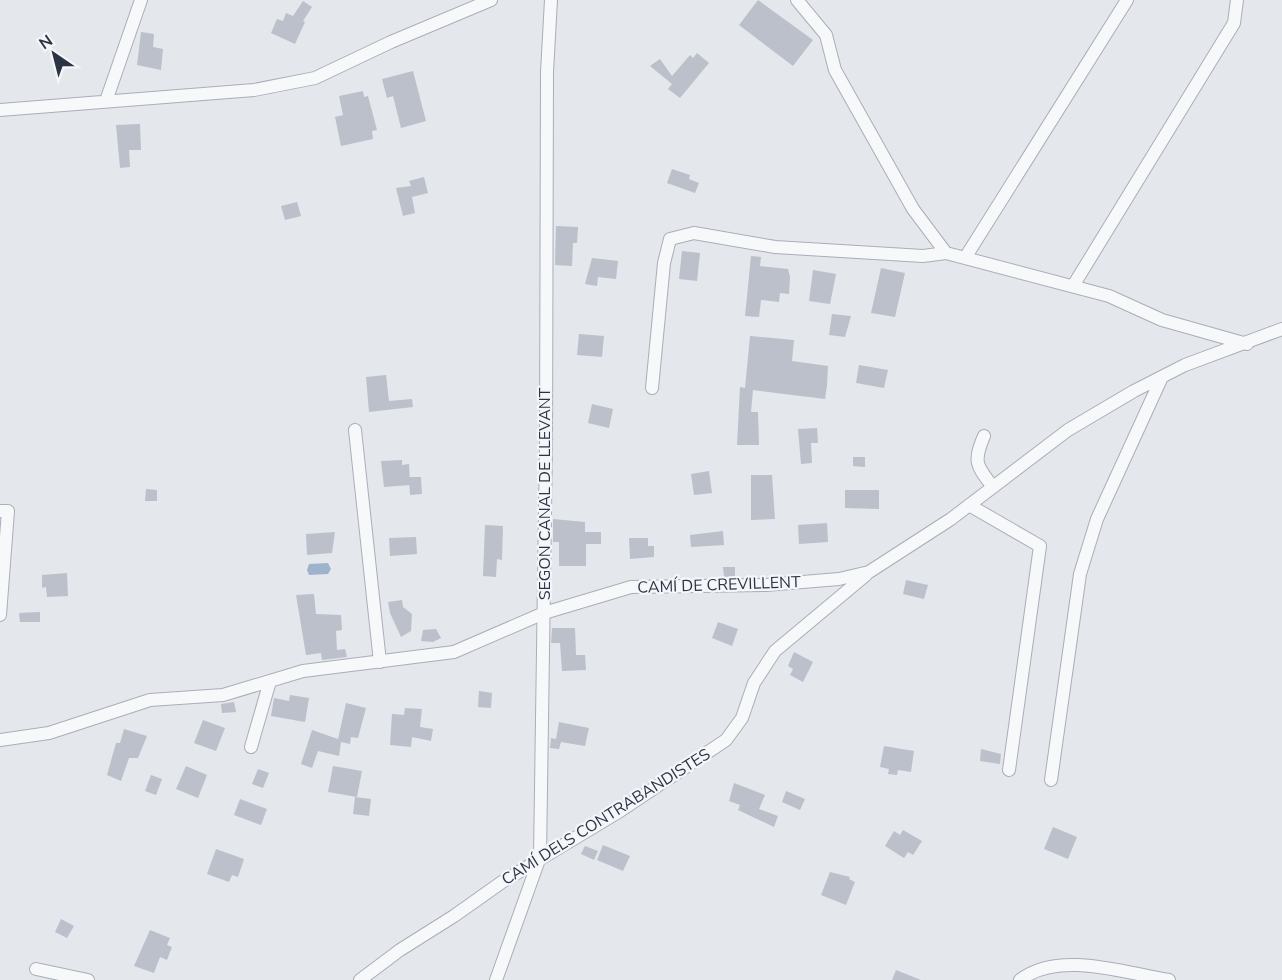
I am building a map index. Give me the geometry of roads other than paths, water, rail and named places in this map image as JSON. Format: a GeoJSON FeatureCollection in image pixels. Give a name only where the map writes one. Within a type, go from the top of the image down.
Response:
{"type":"FeatureCollection","features":[{"type":"Feature","properties":{"kind":"street"},"geometry":{"type":"LineString","coordinates":[[106,101],[141,0]]}},
{"type":"Feature","properties":{"kind":"street"},"geometry":{"type":"LineString","coordinates":[[0,110],[254,90],[315,78],[391,42],[491,0]]}},
{"type":"Feature","properties":{"kind":"street","name":"SEGON CANAL DE LLEVANT"},"geometry":{"type":"LineString","coordinates":[[496,980],[540,857],[544,613],[547,72],[551,0]]}},
{"type":"Feature","properties":{"kind":"street"},"geometry":{"type":"LineString","coordinates":[[797,0],[826,35],[835,70],[913,209],[946,253]]}},
{"type":"Feature","properties":{"kind":"street"},"geometry":{"type":"LineString","coordinates":[[965,258],[1126,0]]}},
{"type":"Feature","properties":{"kind":"street"},"geometry":{"type":"LineString","coordinates":[[1073,286],[1234,23],[1237,0]]}},
{"type":"Feature","properties":{"kind":"street"},"geometry":{"type":"LineString","coordinates":[[652,388],[664,262],[670,239],[694,233],[775,247],[923,256],[946,253],[989,267],[1109,296],[1162,320],[1247,344]]}},
{"type":"Feature","properties":{"kind":"street","name":"CAMÍ DE CREVILLENT"},"geometry":{"type":"LineString","coordinates":[[0,740],[49,733],[150,700],[223,695],[303,672],[454,652],[544,613],[631,587],[766,585],[839,579],[869,572],[969,505],[1068,430],[1185,365],[1247,344],[1282,329]]}},
{"type":"Feature","properties":{"kind":"street"},"geometry":{"type":"LineString","coordinates":[[1051,780],[1080,574],[1097,519],[1162,377]]}},
{"type":"Feature","properties":{"kind":"street"},"geometry":{"type":"LineString","coordinates":[[355,430],[380,662]]}},
{"type":"Feature","properties":{"kind":"street"},"geometry":{"type":"LineString","coordinates":[[984,436],[976,456],[980,470],[993,487]]}},
{"type":"Feature","properties":{"kind":"street"},"geometry":{"type":"LineString","coordinates":[[969,505],[1040,546],[1009,770]]}},
{"type":"Feature","properties":{"kind":"street"},"geometry":{"type":"LineString","coordinates":[[0,511],[8,512],[0,615]]}},
{"type":"Feature","properties":{"kind":"street","name":"CAMÍ DELS CONTRABANDISTES"},"geometry":{"type":"LineString","coordinates":[[360,980],[400,950],[540,857],[620,811],[726,740],[742,718],[754,683],[775,651],[869,572]]}},
{"type":"Feature","properties":{"kind":"street"},"geometry":{"type":"LineString","coordinates":[[251,747],[270,681]]}},
{"type":"Feature","properties":{"kind":"street"},"geometry":{"type":"LineString","coordinates":[[1020,980],[1032,971],[1067,963],[1169,980]]}},
{"type":"Feature","properties":{"kind":"street"},"geometry":{"type":"LineString","coordinates":[[36,969],[88,980]]}},
{"type":"Feature","properties":{"kind":"water"},"geometry":{"type":"Polygon","coordinates":[[[328,563],[331,569],[328,574],[309,575],[307,570],[309,564],[328,563]]]}}]}
